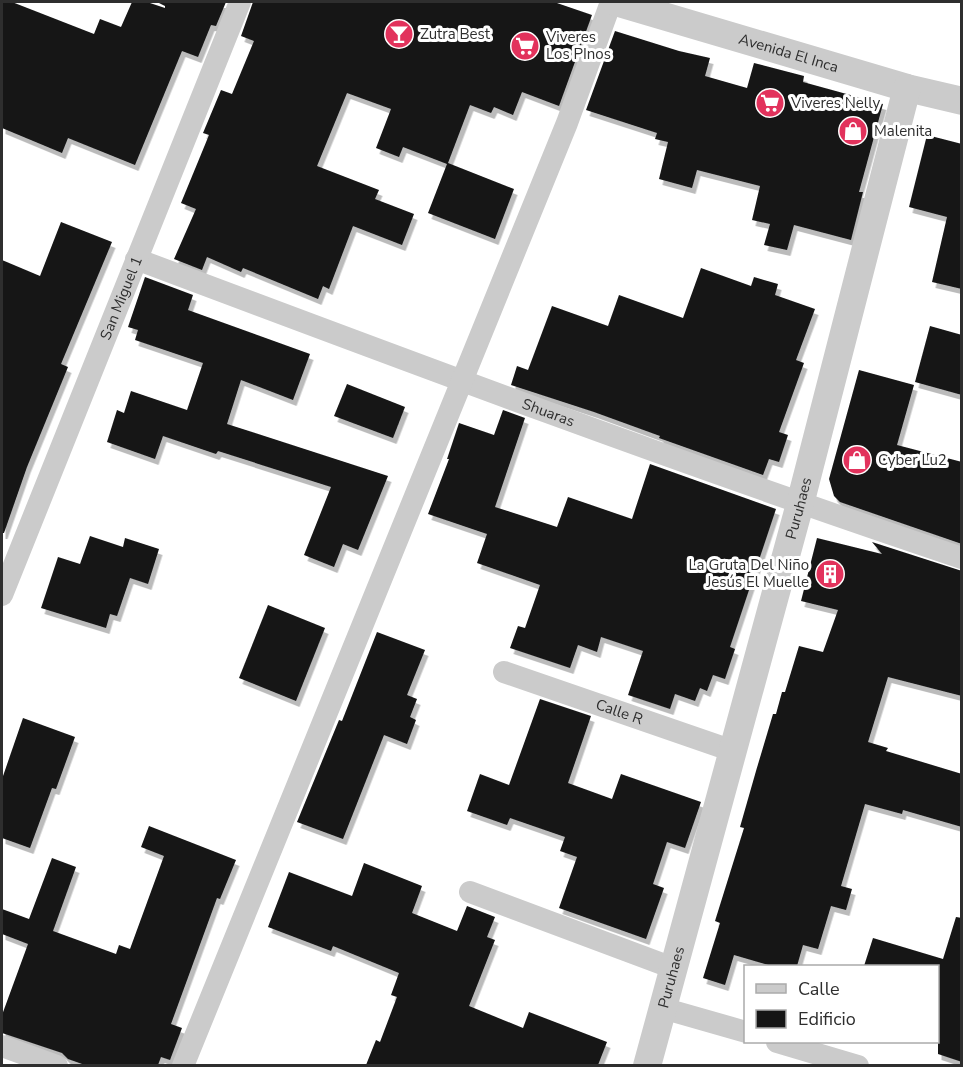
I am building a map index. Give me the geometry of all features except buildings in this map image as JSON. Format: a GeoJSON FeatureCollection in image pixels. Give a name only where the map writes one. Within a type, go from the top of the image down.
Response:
{"type":"FeatureCollection","features":[{"type":"Feature","properties":{"kind":"street","name":"San Miguel 1"},"geometry":{"type":"LineString","coordinates":[[2,595],[240,2]]}},
{"type":"Feature","properties":{"kind":"street"},"geometry":{"type":"LineString","coordinates":[[183,1065],[567,123],[611,2]]}},
{"type":"Feature","properties":{"kind":"street","name":"Avenida El Inca"},"geometry":{"type":"LineString","coordinates":[[616,2],[907,88],[962,101]]}},
{"type":"Feature","properties":{"kind":"street","name":"Puruhaes"},"geometry":{"type":"LineString","coordinates":[[647,1065],[800,504],[907,88]]}},
{"type":"Feature","properties":{"kind":"street","name":"Shuaras"},"geometry":{"type":"LineString","coordinates":[[136,260],[800,504],[962,558]]}},
{"type":"Feature","properties":{"kind":"street","name":"Calle R"},"geometry":{"type":"LineString","coordinates":[[504,672],[733,751]]}},
{"type":"Feature","properties":{"kind":"street"},"geometry":{"type":"LineString","coordinates":[[470,892],[673,968]]}},
{"type":"Feature","properties":{"kind":"street"},"geometry":{"type":"LineString","coordinates":[[662,1008],[744,1031]]}},
{"type":"Feature","properties":{"kind":"street"},"geometry":{"type":"LineString","coordinates":[[784,1043],[858,1065]]}},
{"type":"Feature","properties":{"kind":"street"},"geometry":{"type":"LineString","coordinates":[[2,1046],[57,1065]]}},
{"type":"Feature","properties":{"kind":"place","name":"Zutra Best"},"geometry":{"type":"Point","coordinates":[399,34]}},
{"type":"Feature","properties":{"kind":"place","name":"Viveres Los PInos"},"geometry":{"type":"Point","coordinates":[525,46]}},
{"type":"Feature","properties":{"kind":"place","name":"Viveres Nelly"},"geometry":{"type":"Point","coordinates":[770,103]}},
{"type":"Feature","properties":{"kind":"place","name":"Malenita"},"geometry":{"type":"Point","coordinates":[853,131]}},
{"type":"Feature","properties":{"kind":"place","name":"Cyber Lu2"},"geometry":{"type":"Point","coordinates":[857,460]}},
{"type":"Feature","properties":{"kind":"place","name":"La Gruta Del Niño Jesús El Muelle"},"geometry":{"type":"Point","coordinates":[830,574]}}]}
